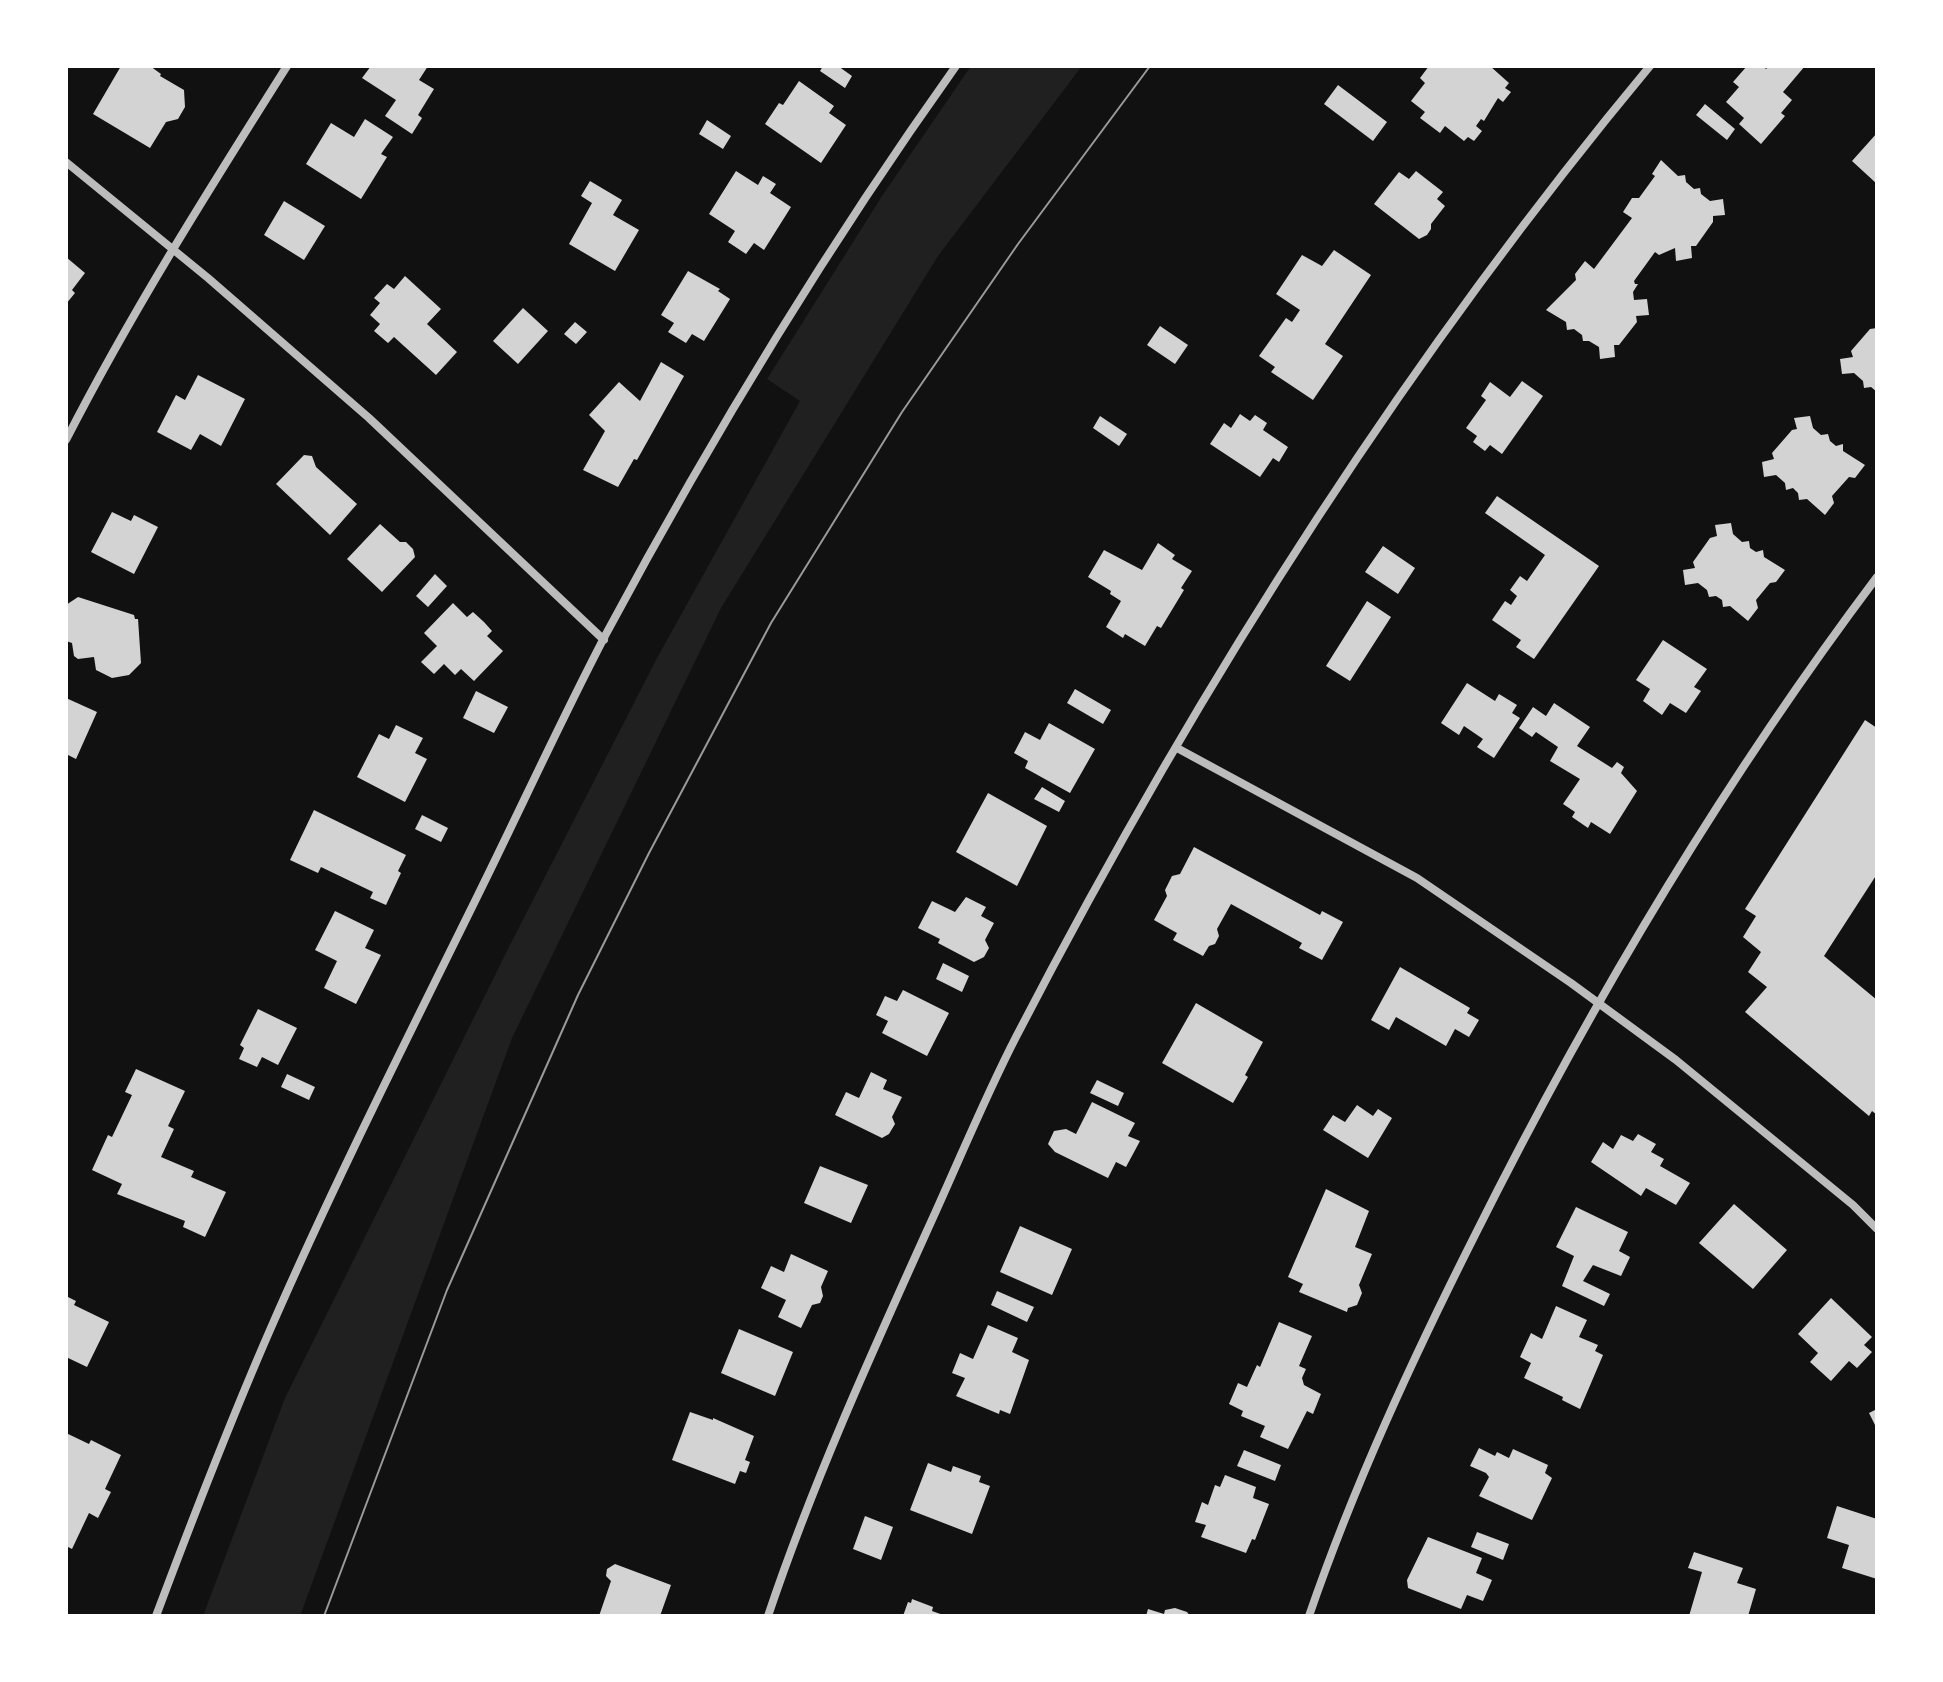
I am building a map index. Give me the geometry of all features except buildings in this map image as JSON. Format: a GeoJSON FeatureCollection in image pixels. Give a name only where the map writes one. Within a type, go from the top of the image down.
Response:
{"type":"FeatureCollection","features":[{"type":"Feature","properties":{"kind":"street"},"geometry":{"type":"LineString","coordinates":[[66,440],[173,249],[287,66]]}},
{"type":"Feature","properties":{"kind":"street"},"geometry":{"type":"LineString","coordinates":[[156,1616],[219,1451],[278,1312],[350,1157],[604,640],[684,492],[755,374],[871,187],[956,66]]}},
{"type":"Feature","properties":{"kind":"street"},"geometry":{"type":"LineString","coordinates":[[768,1616],[868,1360],[1013,1042],[1117,850],[1298,546],[1415,372],[1585,145],[1650,66]]}},
{"type":"Feature","properties":{"kind":"street"},"geometry":{"type":"LineString","coordinates":[[66,162],[173,249],[369,418],[604,640]]}},
{"type":"Feature","properties":{"kind":"street"},"geometry":{"type":"LineString","coordinates":[[1309,1616],[1355,1496],[1433,1319],[1597,1002],[1700,833],[1836,631],[1877,577]]}},
{"type":"Feature","properties":{"kind":"street"},"geometry":{"type":"LineString","coordinates":[[1177,748],[1417,878],[1676,1060],[1853,1205],[1877,1229]]}},
{"type":"Feature","properties":{"kind":"shaded area"},"geometry":{"type":"Polygon","coordinates":[[[971,66],[1082,66],[938,256],[721,608],[512,1038],[300,1616],[203,1616],[285,1398],[510,945],[657,658],[800,401],[767,379],[882,196],[971,66]]]}},
{"type":"Feature","properties":{"kind":"tram line"},"geometry":{"type":"LineString","coordinates":[[324,1616],[447,1290],[578,995],[771,623],[902,412],[1018,244],[1150,66]]}}]}
